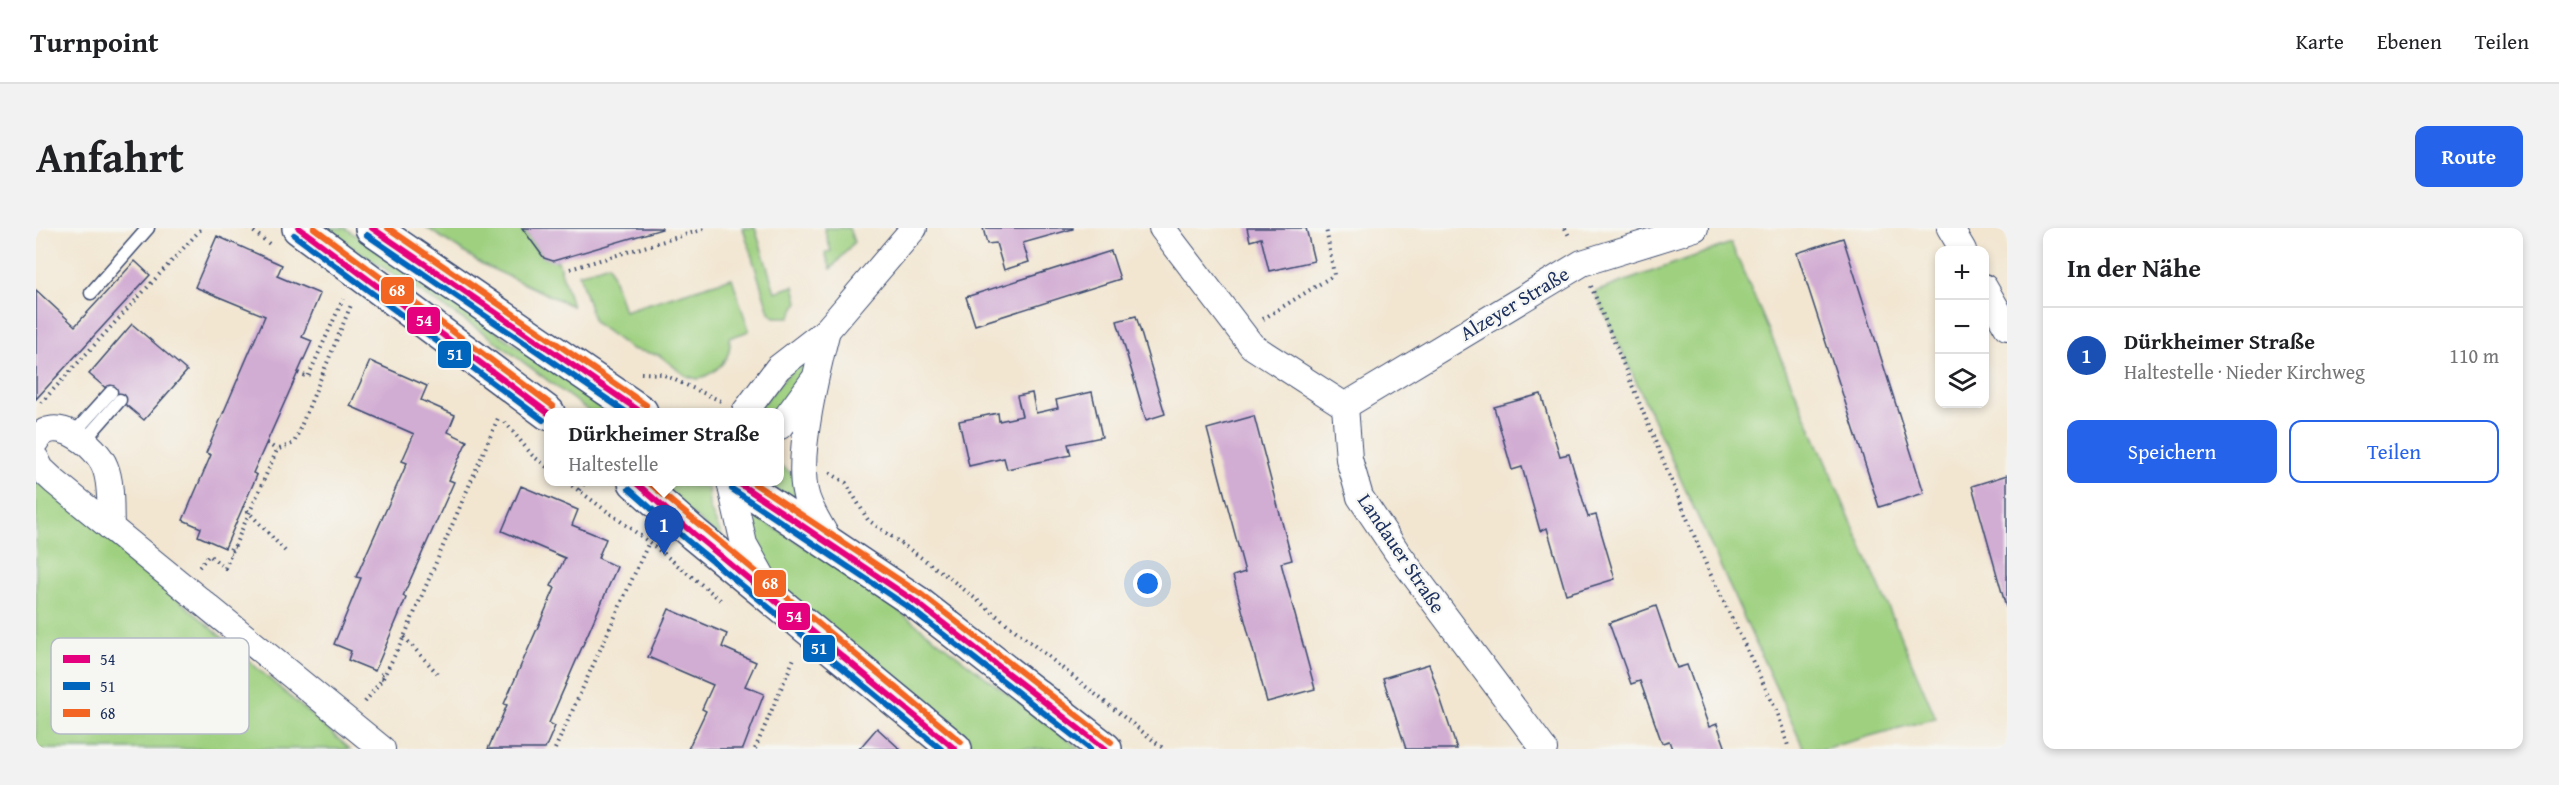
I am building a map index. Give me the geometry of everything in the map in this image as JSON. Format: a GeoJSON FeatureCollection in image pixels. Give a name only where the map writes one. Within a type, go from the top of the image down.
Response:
{"type":"FeatureCollection","features":[{"type":"Feature","properties":{"kind":"main road"},"geometry":{"type":"LineString","coordinates":[[372,228],[635,408]]}},
{"type":"Feature","properties":{"kind":"main road"},"geometry":{"type":"LineString","coordinates":[[309,232],[544,409]]}},
{"type":"Feature","properties":{"kind":"main road"},"geometry":{"type":"LineString","coordinates":[[640,486],[694,534],[955,749]]}},
{"type":"Feature","properties":{"kind":"main road"},"geometry":{"type":"LineString","coordinates":[[743,486],[916,602],[1105,749]]}},
{"type":"Feature","properties":{"kind":"street"},"geometry":{"type":"LineString","coordinates":[[740,408],[778,368],[827,330],[914,228]]}},
{"type":"Feature","properties":{"kind":"street"},"geometry":{"type":"LineString","coordinates":[[1162,228],[1252,346],[1345,406]]}},
{"type":"Feature","properties":{"kind":"street","name":"Alzeyer Straße"},"geometry":{"type":"LineString","coordinates":[[1345,406],[1582,263],[1695,228]]}},
{"type":"Feature","properties":{"kind":"street"},"geometry":{"type":"LineString","coordinates":[[1950,228],[1961,246]]}},
{"type":"Feature","properties":{"kind":"street"},"geometry":{"type":"LineString","coordinates":[[1989,296],[2007,327]]}},
{"type":"Feature","properties":{"kind":"street"},"geometry":{"type":"LineString","coordinates":[[827,330],[814,379],[805,456],[805,492],[832,547]]}},
{"type":"Feature","properties":{"kind":"street"},"geometry":{"type":"LineString","coordinates":[[784,420],[814,379]]}},
{"type":"Feature","properties":{"kind":"street","name":"Landauer Straße"},"geometry":{"type":"LineString","coordinates":[[1345,406],[1349,459],[1360,497],[1397,552],[1544,749]]}},
{"type":"Feature","properties":{"kind":"street"},"geometry":{"type":"LineString","coordinates":[[36,441],[40,434],[51,429],[78,438],[96,453],[106,469],[111,528]]}},
{"type":"Feature","properties":{"kind":"street"},"geometry":{"type":"LineString","coordinates":[[36,459],[48,475],[247,638]]}},
{"type":"Feature","properties":{"kind":"street"},"geometry":{"type":"LineString","coordinates":[[731,486],[744,544],[775,599]]}},
{"type":"Feature","properties":{"kind":"street"},"geometry":{"type":"LineString","coordinates":[[249,640],[382,749]]}},
{"type":"Feature","properties":{"kind":"lane"},"geometry":{"type":"LineString","coordinates":[[91,293],[148,228]]}},
{"type":"Feature","properties":{"kind":"lane"},"geometry":{"type":"LineString","coordinates":[[78,438],[116,396]]}},
{"type":"Feature","properties":{"kind":"path"},"geometry":{"type":"LineString","coordinates":[[36,408],[202,228]]}},
{"type":"Feature","properties":{"kind":"path"},"geometry":{"type":"LineString","coordinates":[[570,269],[708,228]]}},
{"type":"Feature","properties":{"kind":"path"},"geometry":{"type":"LineString","coordinates":[[1242,332],[1334,275],[1326,228]]}},
{"type":"Feature","properties":{"kind":"path"},"geometry":{"type":"LineString","coordinates":[[1565,228],[1582,263],[1708,569],[1778,714],[1789,749]]}},
{"type":"Feature","properties":{"kind":"path"},"geometry":{"type":"LineString","coordinates":[[298,373],[308,377],[343,299]]}},
{"type":"Feature","properties":{"kind":"path"},"geometry":{"type":"LineString","coordinates":[[182,585],[209,555],[225,568],[232,553],[229,552],[232,546],[235,547],[251,514],[278,450],[294,443],[351,305]]}},
{"type":"Feature","properties":{"kind":"path"},"geometry":{"type":"LineString","coordinates":[[662,374],[712,394],[735,408]]}},
{"type":"Feature","properties":{"kind":"path"},"geometry":{"type":"LineString","coordinates":[[386,673],[404,637],[500,416]]}},
{"type":"Feature","properties":{"kind":"path"},"geometry":{"type":"LineString","coordinates":[[267,443],[278,450]]}},
{"type":"Feature","properties":{"kind":"path"},"geometry":{"type":"LineString","coordinates":[[805,456],[846,483],[868,520],[948,576],[1164,749]]}},
{"type":"Feature","properties":{"kind":"path"},"geometry":{"type":"LineString","coordinates":[[579,490],[582,486]]}},
{"type":"Feature","properties":{"kind":"path"},"geometry":{"type":"LineString","coordinates":[[243,506],[286,552]]}},
{"type":"Feature","properties":{"kind":"path"},"geometry":{"type":"LineString","coordinates":[[555,749],[650,542]]}},
{"type":"Feature","properties":{"kind":"path"},"geometry":{"type":"LineString","coordinates":[[404,637],[437,673]]}},
{"type":"Feature","properties":{"kind":"path"},"geometry":{"type":"LineString","coordinates":[[755,749],[797,652]]}},
{"type":"Feature","properties":{"kind":"green space"},"geometry":{"type":"Polygon","coordinates":[[[322,228],[345,228],[607,408],[585,408],[487,335],[322,228]]]}},
{"type":"Feature","properties":{"kind":"green space"},"geometry":{"type":"Polygon","coordinates":[[[427,228],[522,228],[544,258],[558,261],[572,306],[482,264],[427,228]]]}},
{"type":"Feature","properties":{"kind":"green space"},"geometry":{"type":"Polygon","coordinates":[[[743,228],[755,228],[775,292],[794,286],[798,302],[790,317],[775,317],[769,312],[743,228]]]}},
{"type":"Feature","properties":{"kind":"green space"},"geometry":{"type":"Polygon","coordinates":[[[824,228],[849,228],[854,242],[831,269],[825,253],[831,251],[824,228]]]}},
{"type":"Feature","properties":{"kind":"green space"},"geometry":{"type":"Polygon","coordinates":[[[1731,243],[1936,718],[1823,749],[1804,749],[1595,292],[1731,243]]]}},
{"type":"Feature","properties":{"kind":"green space"},"geometry":{"type":"Polygon","coordinates":[[[609,264],[624,311],[732,278],[749,331],[729,338],[729,352],[717,369],[698,379],[686,376],[659,355],[631,349],[594,322],[579,274],[609,264]]]}},
{"type":"Feature","properties":{"kind":"green space"},"geometry":{"type":"Polygon","coordinates":[[[801,359],[812,365],[782,408],[762,408],[801,359]]]}},
{"type":"Feature","properties":{"kind":"green space"},"geometry":{"type":"Polygon","coordinates":[[[784,468],[794,475],[795,501],[770,486],[784,486],[784,468]]]}},
{"type":"Feature","properties":{"kind":"green space"},"geometry":{"type":"Polygon","coordinates":[[[36,475],[223,638],[51,638],[51,734],[249,734],[249,661],[350,749],[36,749],[36,475]]]}},
{"type":"Feature","properties":{"kind":"green space"},"geometry":{"type":"Polygon","coordinates":[[[658,486],[708,487],[709,507],[724,541],[658,486]]]}},
{"type":"Feature","properties":{"kind":"green space"},"geometry":{"type":"Polygon","coordinates":[[[741,507],[854,577],[1080,749],[977,749],[774,584],[741,507]]]}},
{"type":"Feature","properties":{"kind":"building"},"geometry":{"type":"Polygon","coordinates":[[[522,228],[662,229],[553,261],[544,258],[522,228]]]}},
{"type":"Feature","properties":{"kind":"building"},"geometry":{"type":"Polygon","coordinates":[[[983,228],[1073,229],[1023,243],[1029,262],[1004,270],[996,243],[987,244],[983,228]]]}},
{"type":"Feature","properties":{"kind":"building"},"geometry":{"type":"Polygon","coordinates":[[[1247,228],[1306,228],[1314,261],[1269,271],[1261,238],[1250,241],[1247,228]]]}},
{"type":"Feature","properties":{"kind":"building"},"geometry":{"type":"Polygon","coordinates":[[[217,236],[282,265],[277,276],[320,294],[302,337],[312,341],[253,473],[257,475],[225,548],[198,536],[201,528],[183,520],[211,455],[206,453],[265,316],[195,287],[217,236]]]}},
{"type":"Feature","properties":{"kind":"building"},"geometry":{"type":"Polygon","coordinates":[[[1843,238],[1924,493],[1879,507],[1797,253],[1843,238]]]}},
{"type":"Feature","properties":{"kind":"building"},"geometry":{"type":"Polygon","coordinates":[[[1111,251],[1120,279],[975,325],[966,297],[1111,251]]]}},
{"type":"Feature","properties":{"kind":"building"},"geometry":{"type":"Polygon","coordinates":[[[135,261],[150,275],[36,399],[36,290],[75,326],[135,261]]]}},
{"type":"Feature","properties":{"kind":"building"},"geometry":{"type":"Polygon","coordinates":[[[1136,316],[1165,414],[1146,420],[1117,321],[1136,316]]]}},
{"type":"Feature","properties":{"kind":"building"},"geometry":{"type":"Polygon","coordinates":[[[132,324],[187,371],[144,420],[89,374],[132,324]]]}},
{"type":"Feature","properties":{"kind":"building"},"geometry":{"type":"Polygon","coordinates":[[[370,361],[427,386],[421,400],[455,415],[448,432],[467,441],[449,480],[454,482],[403,596],[406,598],[375,671],[348,660],[351,651],[334,644],[361,578],[356,577],[407,463],[402,461],[414,434],[350,406],[370,361]]]}},
{"type":"Feature","properties":{"kind":"building"},"geometry":{"type":"Polygon","coordinates":[[[1092,392],[1102,437],[1068,444],[1071,455],[1007,469],[1004,458],[969,466],[959,421],[998,413],[999,421],[1022,416],[1017,396],[1032,393],[1036,413],[1058,408],[1056,400],[1092,392]]]}},
{"type":"Feature","properties":{"kind":"building"},"geometry":{"type":"Polygon","coordinates":[[[1541,394],[1560,456],[1569,454],[1588,517],[1596,515],[1615,579],[1566,594],[1547,528],[1540,531],[1522,467],[1512,470],[1494,407],[1541,394]]]}},
{"type":"Feature","properties":{"kind":"building"},"geometry":{"type":"Polygon","coordinates":[[[1254,416],[1292,560],[1281,563],[1315,689],[1267,702],[1233,576],[1245,572],[1207,429],[1254,416]]]}},
{"type":"Feature","properties":{"kind":"building"},"geometry":{"type":"Polygon","coordinates":[[[2007,475],[2007,607],[2006,607],[1972,486],[2007,475]]]}},
{"type":"Feature","properties":{"kind":"building"},"geometry":{"type":"Polygon","coordinates":[[[521,486],[578,510],[572,525],[606,539],[598,558],[617,567],[549,723],[555,726],[545,749],[488,749],[507,705],[504,704],[555,588],[551,586],[565,558],[502,531],[521,486]]]}},
{"type":"Feature","properties":{"kind":"building"},"geometry":{"type":"Polygon","coordinates":[[[1656,606],[1677,668],[1687,665],[1709,727],[1717,724],[1726,749],[1672,749],[1669,741],[1662,743],[1640,681],[1631,684],[1609,623],[1656,606]]]}},
{"type":"Feature","properties":{"kind":"building"},"geometry":{"type":"Polygon","coordinates":[[[669,609],[727,634],[722,647],[756,662],[745,686],[764,694],[743,749],[688,749],[706,711],[702,709],[713,685],[648,657],[669,609]]]}},
{"type":"Feature","properties":{"kind":"building"},"geometry":{"type":"Polygon","coordinates":[[[1429,664],[1457,749],[1406,749],[1383,678],[1429,664]]]}},
{"type":"Feature","properties":{"kind":"building"},"geometry":{"type":"Polygon","coordinates":[[[877,728],[900,749],[859,749],[877,728]]]}},
{"type":"Feature","properties":{"kind":"transit line","name":"54"},"geometry":{"type":"LineString","coordinates":[[299,228],[544,410]]}},
{"type":"Feature","properties":{"kind":"transit line","name":"68"},"geometry":{"type":"LineString","coordinates":[[314,228],[553,406]]}},
{"type":"Feature","properties":{"kind":"transit line","name":"54"},"geometry":{"type":"LineString","coordinates":[[372,228],[635,408]]}},
{"type":"Feature","properties":{"kind":"transit line","name":"68"},"geometry":{"type":"LineString","coordinates":[[388,228],[646,405]]}},
{"type":"Feature","properties":{"kind":"transit line","name":"51"},"geometry":{"type":"LineString","coordinates":[[294,235],[543,420]]}},
{"type":"Feature","properties":{"kind":"transit line","name":"51"},"geometry":{"type":"LineString","coordinates":[[367,235],[620,408]]}},
{"type":"Feature","properties":{"kind":"transit line","name":"54"},"geometry":{"type":"LineString","coordinates":[[640,486],[694,534],[955,749]]}},
{"type":"Feature","properties":{"kind":"transit line","name":"68"},"geometry":{"type":"LineString","coordinates":[[653,486],[961,742]]}},
{"type":"Feature","properties":{"kind":"transit line","name":"54"},"geometry":{"type":"LineString","coordinates":[[743,486],[916,602],[1105,749]]}},
{"type":"Feature","properties":{"kind":"transit line","name":"68"},"geometry":{"type":"LineString","coordinates":[[758,486],[922,595],[1111,742]]}},
{"type":"Feature","properties":{"kind":"transit line","name":"51"},"geometry":{"type":"LineString","coordinates":[[629,489],[688,541],[941,749]]}},
{"type":"Feature","properties":{"kind":"transit line","name":"51"},"geometry":{"type":"LineString","coordinates":[[732,489],[911,609],[1090,749]]}},
{"type":"Feature","properties":{"kind":"place","name":"Dürkheimer Straße"},"geometry":{"type":"Point","coordinates":[664,555]}}]}
